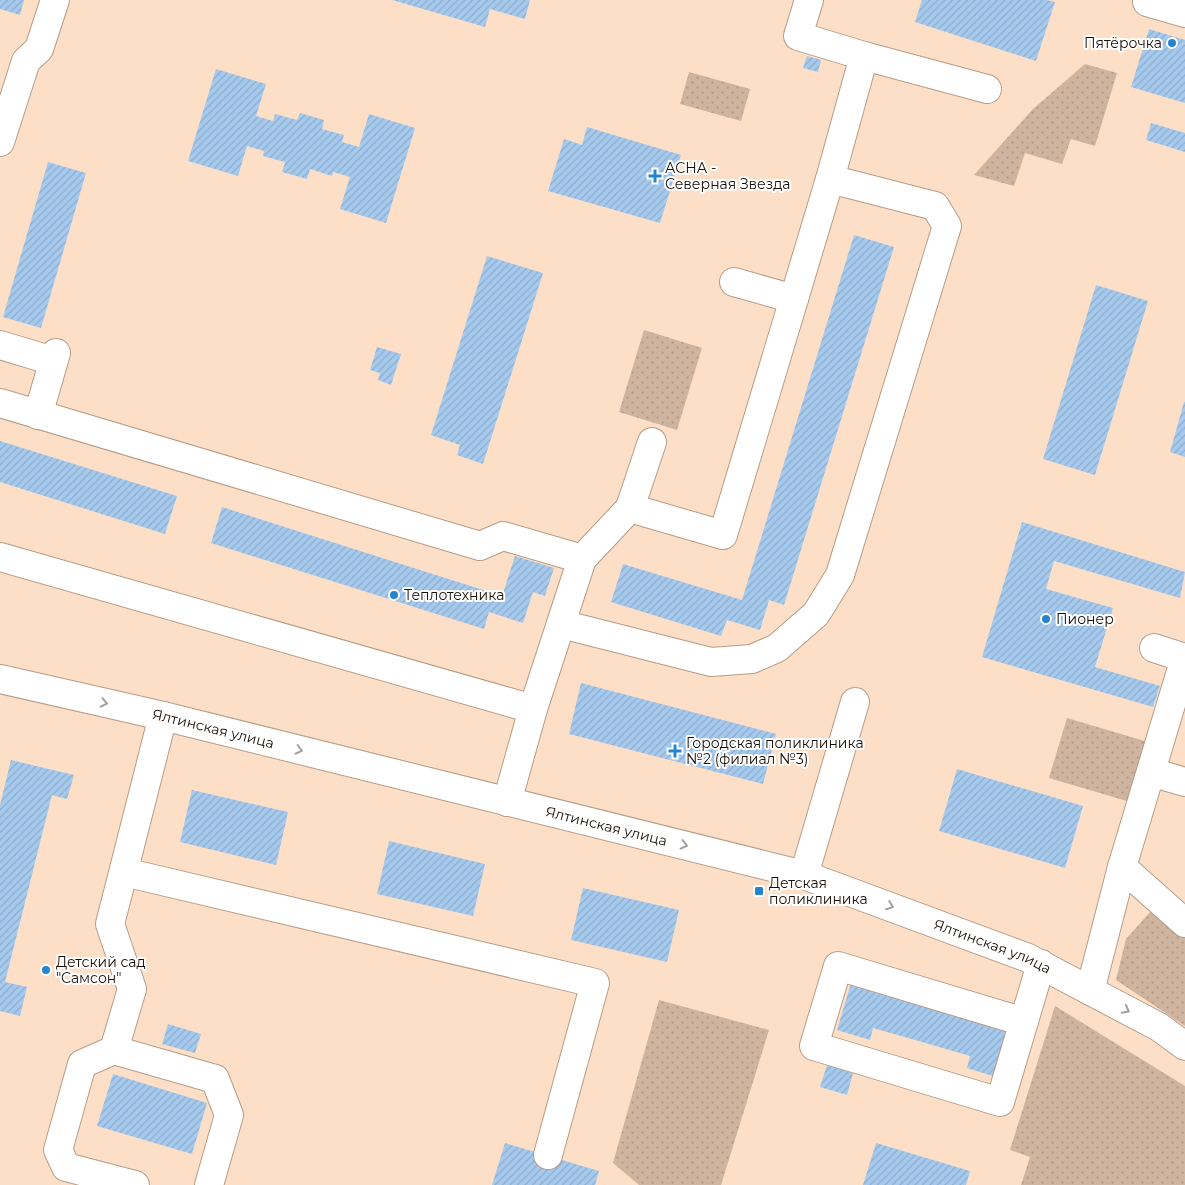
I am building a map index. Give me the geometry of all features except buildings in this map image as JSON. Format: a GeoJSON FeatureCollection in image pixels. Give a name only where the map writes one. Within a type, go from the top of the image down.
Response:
{"type":"FeatureCollection","features":[{"type":"Feature","properties":{"kind":"street"},"geometry":{"type":"LineString","coordinates":[[0,142],[26,61],[39,49],[55,0]]}},
{"type":"Feature","properties":{"kind":"street"},"geometry":{"type":"LineString","coordinates":[[809,0],[798,36],[987,89]]}},
{"type":"Feature","properties":{"kind":"street"},"geometry":{"type":"LineString","coordinates":[[1147,0],[1147,2],[1185,13]]}},
{"type":"Feature","properties":{"kind":"street"},"geometry":{"type":"LineString","coordinates":[[630,508],[723,535],[830,179],[864,56]]}},
{"type":"Feature","properties":{"kind":"street"},"geometry":{"type":"LineString","coordinates":[[561,624],[711,662],[752,659],[777,648],[816,614],[840,575],[948,226],[935,206],[830,179]]}},
{"type":"Feature","properties":{"kind":"street"},"geometry":{"type":"LineString","coordinates":[[734,282],[794,299]]}},
{"type":"Feature","properties":{"kind":"street"},"geometry":{"type":"LineString","coordinates":[[0,346],[48,355],[38,415]]}},
{"type":"Feature","properties":{"kind":"street"},"geometry":{"type":"LineString","coordinates":[[0,403],[480,546],[503,536],[582,559]]}},
{"type":"Feature","properties":{"kind":"street"},"geometry":{"type":"LineString","coordinates":[[507,802],[533,708],[582,559],[630,508],[652,442]]}},
{"type":"Feature","properties":{"kind":"street"},"geometry":{"type":"LineString","coordinates":[[0,557],[533,708]]}},
{"type":"Feature","properties":{"kind":"street"},"geometry":{"type":"LineString","coordinates":[[1090,991],[1122,867],[1151,772],[1180,696],[1185,658],[1154,648]]}},
{"type":"Feature","properties":{"kind":"street","name":"Ялтинская улица"},"geometry":{"type":"LineString","coordinates":[[0,679],[163,716],[804,874],[1041,964],[1160,1027],[1185,1046]]}},
{"type":"Feature","properties":{"kind":"street"},"geometry":{"type":"LineString","coordinates":[[804,874],[855,702]]}},
{"type":"Feature","properties":{"kind":"street"},"geometry":{"type":"LineString","coordinates":[[114,1050],[132,989],[110,924],[163,716]]}},
{"type":"Feature","properties":{"kind":"street"},"geometry":{"type":"LineString","coordinates":[[1151,772],[1185,782]]}},
{"type":"Feature","properties":{"kind":"street"},"geometry":{"type":"LineString","coordinates":[[1122,867],[1185,923]]}},
{"type":"Feature","properties":{"kind":"street"},"geometry":{"type":"LineString","coordinates":[[124,872],[595,983],[548,1155]]}},
{"type":"Feature","properties":{"kind":"street"},"geometry":{"type":"LineString","coordinates":[[1024,1022],[838,966],[814,1046],[1000,1102],[1024,1022],[1041,964]]}},
{"type":"Feature","properties":{"kind":"street"},"geometry":{"type":"LineString","coordinates":[[135,1185],[66,1167],[58,1150],[82,1064],[114,1050],[215,1079],[229,1115],[209,1185]]}},
{"type":"Feature","properties":{"kind":"shaded area"},"geometry":{"type":"Polygon","coordinates":[[[1085,64],[1117,73],[1095,146],[1071,139],[1062,164],[1025,153],[1014,186],[974,175],[1033,109],[1085,64]]]}},
{"type":"Feature","properties":{"kind":"shaded area"},"geometry":{"type":"Polygon","coordinates":[[[689,72],[750,89],[741,121],[680,104],[689,72]]]}},
{"type":"Feature","properties":{"kind":"shaded area"},"geometry":{"type":"Polygon","coordinates":[[[644,330],[702,348],[677,430],[619,412],[644,330]]]}},
{"type":"Feature","properties":{"kind":"shaded area"},"geometry":{"type":"Polygon","coordinates":[[[1067,718],[1148,742],[1130,802],[1049,778],[1067,718]]]}},
{"type":"Feature","properties":{"kind":"shaded area"},"geometry":{"type":"Polygon","coordinates":[[[1152,910],[1185,928],[1185,1026],[1116,980],[1126,939],[1152,910]]]}},
{"type":"Feature","properties":{"kind":"shaded area"},"geometry":{"type":"Polygon","coordinates":[[[659,1000],[769,1030],[721,1185],[639,1185],[613,1163],[659,1000]]]}},
{"type":"Feature","properties":{"kind":"shaded area"},"geometry":{"type":"Polygon","coordinates":[[[1055,1006],[1185,1086],[1185,1185],[1021,1185],[1030,1157],[1010,1150],[1055,1006]]]}},
{"type":"Feature","properties":{"kind":"place","name":"Пятёрочка"},"geometry":{"type":"Point","coordinates":[1172,43]}},
{"type":"Feature","properties":{"kind":"place","name":"АСНА - Северная Звезда"},"geometry":{"type":"Point","coordinates":[655,176]}},
{"type":"Feature","properties":{"kind":"place","name":"Теплотехника"},"geometry":{"type":"Point","coordinates":[394,595]}},
{"type":"Feature","properties":{"kind":"place","name":"Пионер"},"geometry":{"type":"Point","coordinates":[1046,619]}},
{"type":"Feature","properties":{"kind":"place","name":"Городская поликлиника №2 (филиал №3)"},"geometry":{"type":"Point","coordinates":[675,751]}},
{"type":"Feature","properties":{"kind":"place","name":"Детская поликлиника"},"geometry":{"type":"Point","coordinates":[759,891]}},
{"type":"Feature","properties":{"kind":"place","name":"Детский сад \"Самсон\""},"geometry":{"type":"Point","coordinates":[46,970]}}]}
